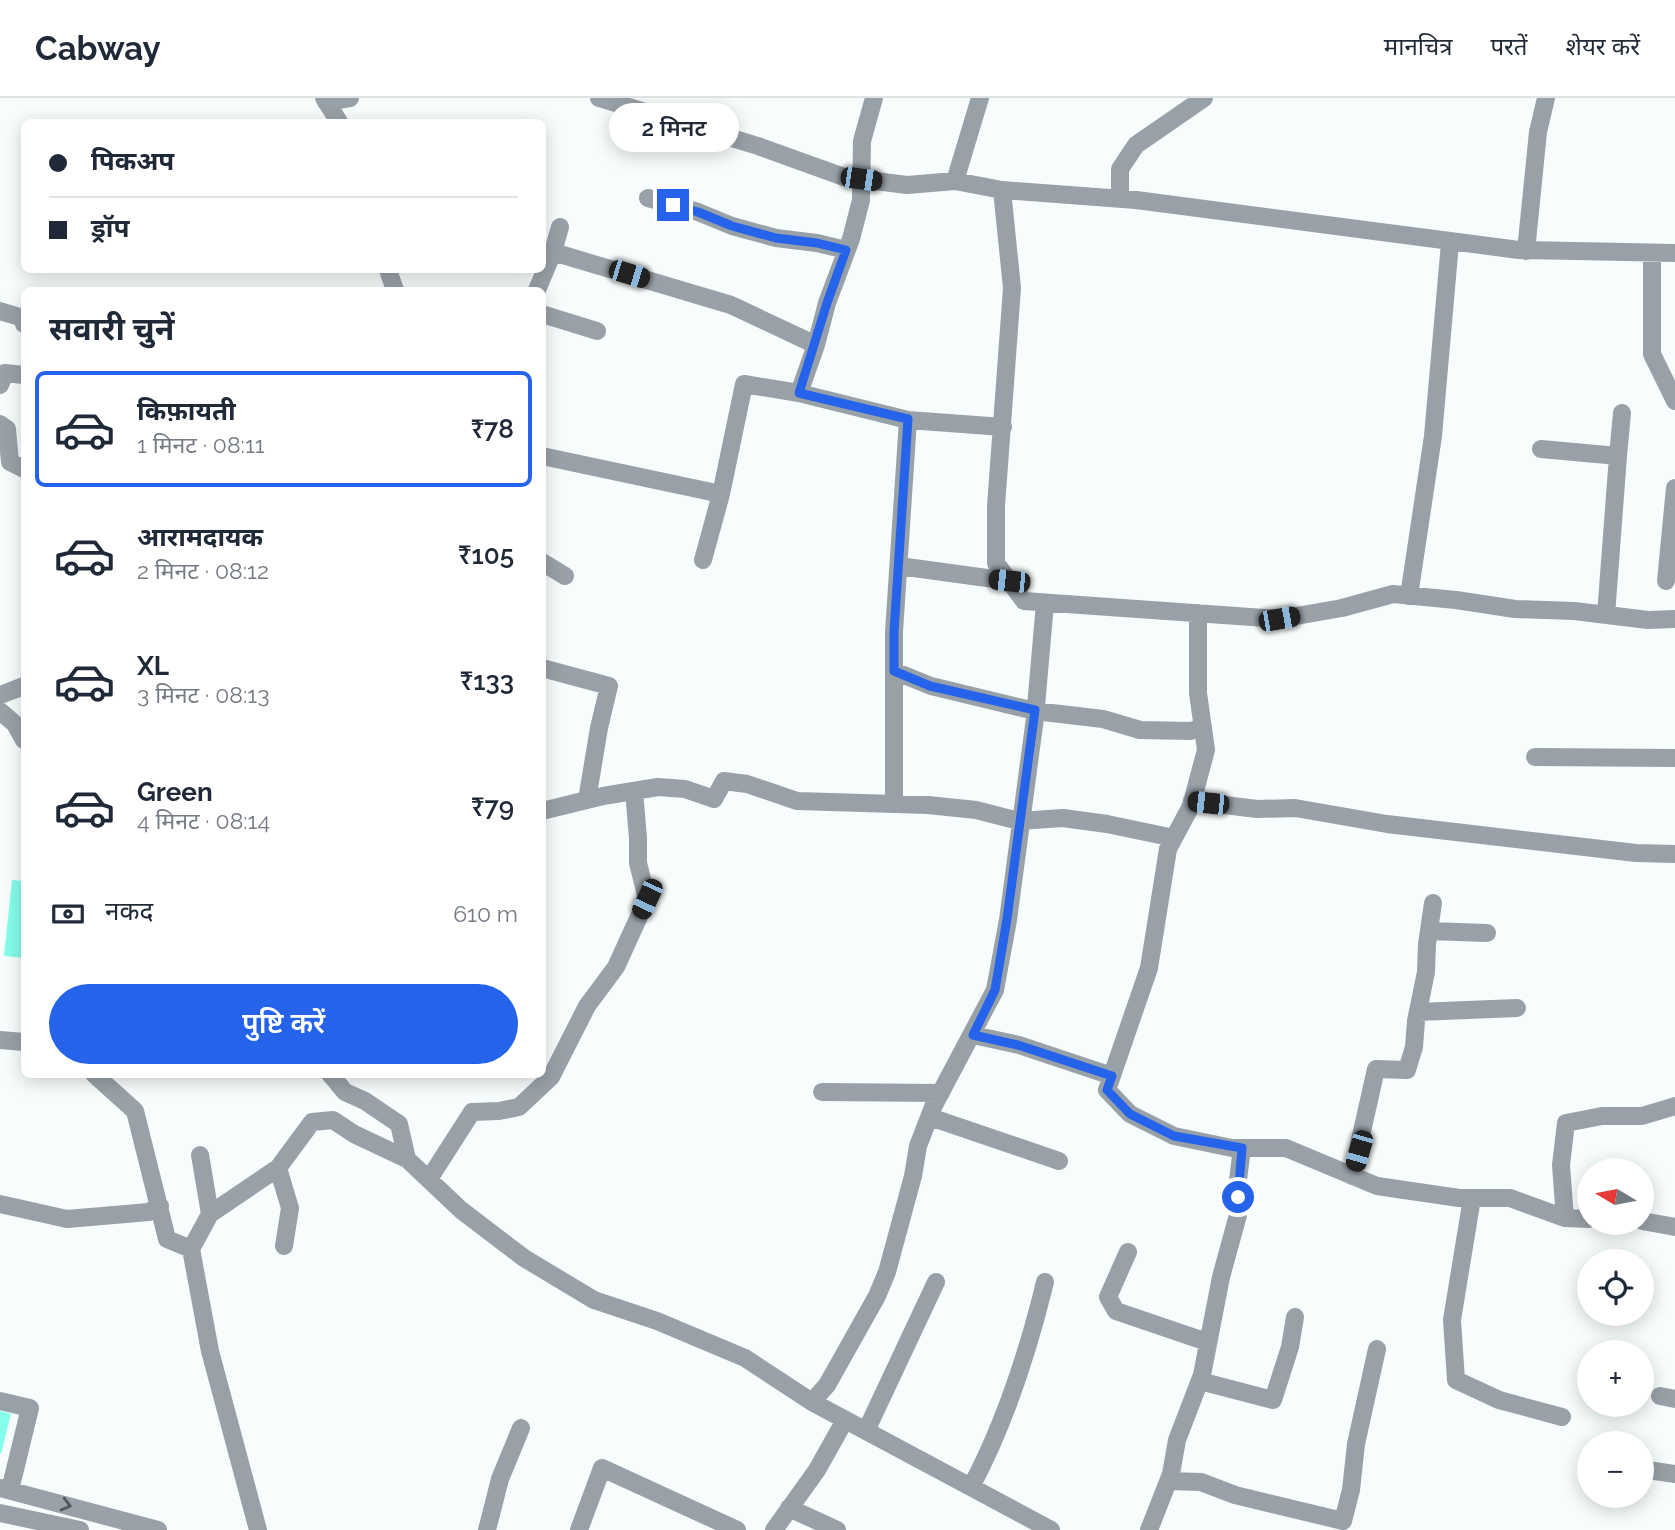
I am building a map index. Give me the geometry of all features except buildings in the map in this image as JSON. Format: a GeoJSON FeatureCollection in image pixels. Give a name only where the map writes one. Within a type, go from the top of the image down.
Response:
{"type":"FeatureCollection","features":[{"type":"Feature","properties":{"kind":"street"},"geometry":{"type":"LineString","coordinates":[[337,119],[325,100],[350,98]]}},
{"type":"Feature","properties":{"kind":"street"},"geometry":{"type":"LineString","coordinates":[[599,98],[758,146],[844,177],[906,185],[956,181],[1002,190],[1120,199],[1526,251],[1675,253]]}},
{"type":"Feature","properties":{"kind":"street"},"geometry":{"type":"LineString","coordinates":[[799,393],[861,200],[862,141],[874,98]]}},
{"type":"Feature","properties":{"kind":"street"},"geometry":{"type":"LineString","coordinates":[[956,181],[980,98]]}},
{"type":"Feature","properties":{"kind":"street"},"geometry":{"type":"LineString","coordinates":[[1120,199],[1120,169],[1136,145],[1204,98]]}},
{"type":"Feature","properties":{"kind":"street"},"geometry":{"type":"LineString","coordinates":[[1526,251],[1538,132],[1546,98]]}},
{"type":"Feature","properties":{"kind":"street"},"geometry":{"type":"LineString","coordinates":[[1002,190],[1012,288],[996,506],[996,563],[1024,601],[1279,619],[1342,608],[1393,594],[1515,609],[1574,611],[1648,620],[1675,619]]}},
{"type":"Feature","properties":{"kind":"street"},"geometry":{"type":"LineString","coordinates":[[648,198],[776,238],[846,250]]}},
{"type":"Feature","properties":{"kind":"street"},"geometry":{"type":"LineString","coordinates":[[546,269],[560,226]]}},
{"type":"Feature","properties":{"kind":"street"},"geometry":{"type":"LineString","coordinates":[[1409,596],[1433,436],[1450,243]]}},
{"type":"Feature","properties":{"kind":"street"},"geometry":{"type":"LineString","coordinates":[[553,252],[731,305],[816,345]]}},
{"type":"Feature","properties":{"kind":"street"},"geometry":{"type":"LineString","coordinates":[[1652,254],[1652,354],[1675,401]]}},
{"type":"Feature","properties":{"kind":"street"},"geometry":{"type":"LineString","coordinates":[[0,311],[21,317]]}},
{"type":"Feature","properties":{"kind":"street"},"geometry":{"type":"LineString","coordinates":[[546,315],[597,331]]}},
{"type":"Feature","properties":{"kind":"street"},"geometry":{"type":"LineString","coordinates":[[0,385],[5,373],[21,375]]}},
{"type":"Feature","properties":{"kind":"street"},"geometry":{"type":"LineString","coordinates":[[703,559],[721,494],[744,384],[799,393],[908,419],[1003,428]]}},
{"type":"Feature","properties":{"kind":"street"},"geometry":{"type":"LineString","coordinates":[[1606,615],[1622,412]]}},
{"type":"Feature","properties":{"kind":"street"},"geometry":{"type":"LineString","coordinates":[[894,804],[894,671],[908,419]]}},
{"type":"Feature","properties":{"kind":"street"},"geometry":{"type":"LineString","coordinates":[[0,424],[7,429],[10,462],[21,467]]}},
{"type":"Feature","properties":{"kind":"street"},"geometry":{"type":"LineString","coordinates":[[1541,449],[1618,456]]}},
{"type":"Feature","properties":{"kind":"street"},"geometry":{"type":"LineString","coordinates":[[546,457],[721,494]]}},
{"type":"Feature","properties":{"kind":"street"},"geometry":{"type":"LineString","coordinates":[[1666,581],[1675,488]]}},
{"type":"Feature","properties":{"kind":"street"},"geometry":{"type":"LineString","coordinates":[[546,564],[565,576]]}},
{"type":"Feature","properties":{"kind":"street"},"geometry":{"type":"LineString","coordinates":[[899,566],[1009,581]]}},
{"type":"Feature","properties":{"kind":"street"},"geometry":{"type":"LineString","coordinates":[[812,1402],[827,1385],[877,1296],[887,1272],[913,1176],[918,1146],[941,1093],[995,990],[1035,710],[1045,603]]}},
{"type":"Feature","properties":{"kind":"street"},"geometry":{"type":"LineString","coordinates":[[1198,613],[1198,693],[1206,750],[1192,801],[1168,849],[1149,968],[1107,1090],[1130,1114],[1174,1136],[1242,1148],[1286,1148],[1377,1186],[1472,1198],[1510,1198],[1566,1218],[1577,1218]]}},
{"type":"Feature","properties":{"kind":"street"},"geometry":{"type":"LineString","coordinates":[[546,669],[609,687],[587,800]]}},
{"type":"Feature","properties":{"kind":"street"},"geometry":{"type":"LineString","coordinates":[[894,671],[930,686],[1035,710],[1103,719],[1140,730],[1190,731],[1203,727]]}},
{"type":"Feature","properties":{"kind":"street"},"geometry":{"type":"LineString","coordinates":[[0,695],[21,687]]}},
{"type":"Feature","properties":{"kind":"street"},"geometry":{"type":"LineString","coordinates":[[0,711],[15,724],[21,735]]}},
{"type":"Feature","properties":{"kind":"street"},"geometry":{"type":"LineString","coordinates":[[1535,757],[1675,758]]}},
{"type":"Feature","properties":{"kind":"street"},"geometry":{"type":"LineString","coordinates":[[546,810],[658,787],[685,789],[714,799],[724,781],[747,784],[797,801],[976,810],[1019,821],[1063,818],[1174,838]]}},
{"type":"Feature","properties":{"kind":"street"},"geometry":{"type":"LineString","coordinates":[[429,1179],[472,1112],[519,1107],[551,1077],[587,1006],[616,967],[647,899],[638,863],[634,791]]}},
{"type":"Feature","properties":{"kind":"street"},"geometry":{"type":"LineString","coordinates":[[1192,801],[1257,809],[1295,808],[1387,824],[1636,853],[1675,854]]}},
{"type":"Feature","properties":{"kind":"street"},"geometry":{"type":"LineString","coordinates":[[1352,1176],[1376,1069],[1407,1070],[1414,1047],[1433,903]]}},
{"type":"Feature","properties":{"kind":"street"},"geometry":{"type":"LineString","coordinates":[[1429,931],[1487,933]]}},
{"type":"Feature","properties":{"kind":"street"},"geometry":{"type":"LineString","coordinates":[[1418,1012],[1517,1008]]}},
{"type":"Feature","properties":{"kind":"street"},"geometry":{"type":"LineString","coordinates":[[973,1035],[1018,1045],[1112,1076]]}},
{"type":"Feature","properties":{"kind":"street"},"geometry":{"type":"LineString","coordinates":[[0,1040],[21,1042]]}},
{"type":"Feature","properties":{"kind":"street"},"geometry":{"type":"LineString","coordinates":[[98,1078],[135,1111],[167,1239],[191,1249]]}},
{"type":"Feature","properties":{"kind":"street"},"geometry":{"type":"LineString","coordinates":[[333,1078],[345,1092],[365,1101],[399,1124],[407,1158]]}},
{"type":"Feature","properties":{"kind":"street"},"geometry":{"type":"LineString","coordinates":[[822,1092],[941,1093]]}},
{"type":"Feature","properties":{"kind":"street"},"geometry":{"type":"LineString","coordinates":[[1566,1218],[1562,1165],[1566,1123],[1602,1116],[1642,1116],[1675,1107]]}},
{"type":"Feature","properties":{"kind":"street"},"geometry":{"type":"LineString","coordinates":[[930,1117],[1059,1161]]}},
{"type":"Feature","properties":{"kind":"street"},"geometry":{"type":"LineString","coordinates":[[258,1530],[210,1351],[191,1249],[210,1213],[278,1168],[312,1122],[333,1120],[354,1134],[407,1158],[461,1210],[524,1258],[594,1300],[657,1321],[745,1357],[812,1402],[1051,1530]]}},
{"type":"Feature","properties":{"kind":"street"},"geometry":{"type":"LineString","coordinates":[[1149,1530],[1168,1481],[1177,1440],[1200,1381],[1238,1215],[1242,1148]]}},
{"type":"Feature","properties":{"kind":"street"},"geometry":{"type":"LineString","coordinates":[[200,1155],[210,1213]]}},
{"type":"Feature","properties":{"kind":"street"},"geometry":{"type":"LineString","coordinates":[[278,1168],[290,1208],[284,1246]]}},
{"type":"Feature","properties":{"kind":"street"},"geometry":{"type":"LineString","coordinates":[[1472,1198],[1452,1320],[1456,1380],[1499,1400],[1562,1417]]}},
{"type":"Feature","properties":{"kind":"street"},"geometry":{"type":"LineString","coordinates":[[0,1204],[67,1219],[149,1212],[159,1206]]}},
{"type":"Feature","properties":{"kind":"street"},"geometry":{"type":"LineString","coordinates":[[1654,1223],[1675,1227]]}},
{"type":"Feature","properties":{"kind":"street"},"geometry":{"type":"LineString","coordinates":[[1128,1252],[1108,1297],[1116,1311],[1207,1342]]}},
{"type":"Feature","properties":{"kind":"street"},"geometry":{"type":"LineString","coordinates":[[866,1431],[936,1282]]}},
{"type":"Feature","properties":{"kind":"street"},"geometry":{"type":"LineString","coordinates":[[971,1487],[985,1461],[1027,1355],[1045,1282]]}},
{"type":"Feature","properties":{"kind":"street"},"geometry":{"type":"LineString","coordinates":[[1200,1381],[1273,1400],[1290,1347],[1295,1317]]}},
{"type":"Feature","properties":{"kind":"street"},"geometry":{"type":"LineString","coordinates":[[1168,1481],[1201,1482],[1235,1495],[1343,1521],[1351,1490],[1356,1444],[1377,1349]]}},
{"type":"Feature","properties":{"kind":"street"},"geometry":{"type":"LineString","coordinates":[[0,1401],[30,1408],[5,1489],[158,1530]]}},
{"type":"Feature","properties":{"kind":"street"},"geometry":{"type":"LineString","coordinates":[[774,1530],[817,1470],[845,1420]]}},
{"type":"Feature","properties":{"kind":"street"},"geometry":{"type":"LineString","coordinates":[[487,1530],[500,1479],[521,1428]]}},
{"type":"Feature","properties":{"kind":"street"},"geometry":{"type":"LineString","coordinates":[[579,1530],[602,1468],[737,1530]]}},
{"type":"Feature","properties":{"kind":"street"},"geometry":{"type":"LineString","coordinates":[[1654,1471],[1675,1474]]}},
{"type":"Feature","properties":{"kind":"street"},"geometry":{"type":"LineString","coordinates":[[789,1508],[837,1530]]}},
{"type":"Feature","properties":{"kind":"street"},"geometry":{"type":"LineString","coordinates":[[0,1513],[80,1530]]}},
{"type":"Feature","properties":{"kind":"route"},"geometry":{"type":"LineString","coordinates":[[673,205],[776,238],[846,250],[799,393],[908,419],[894,632],[894,671],[930,686],[1035,710],[995,990],[973,1035],[1018,1045],[1112,1076],[1107,1090],[1130,1114],[1174,1136],[1242,1148],[1238,1197]]}}]}
